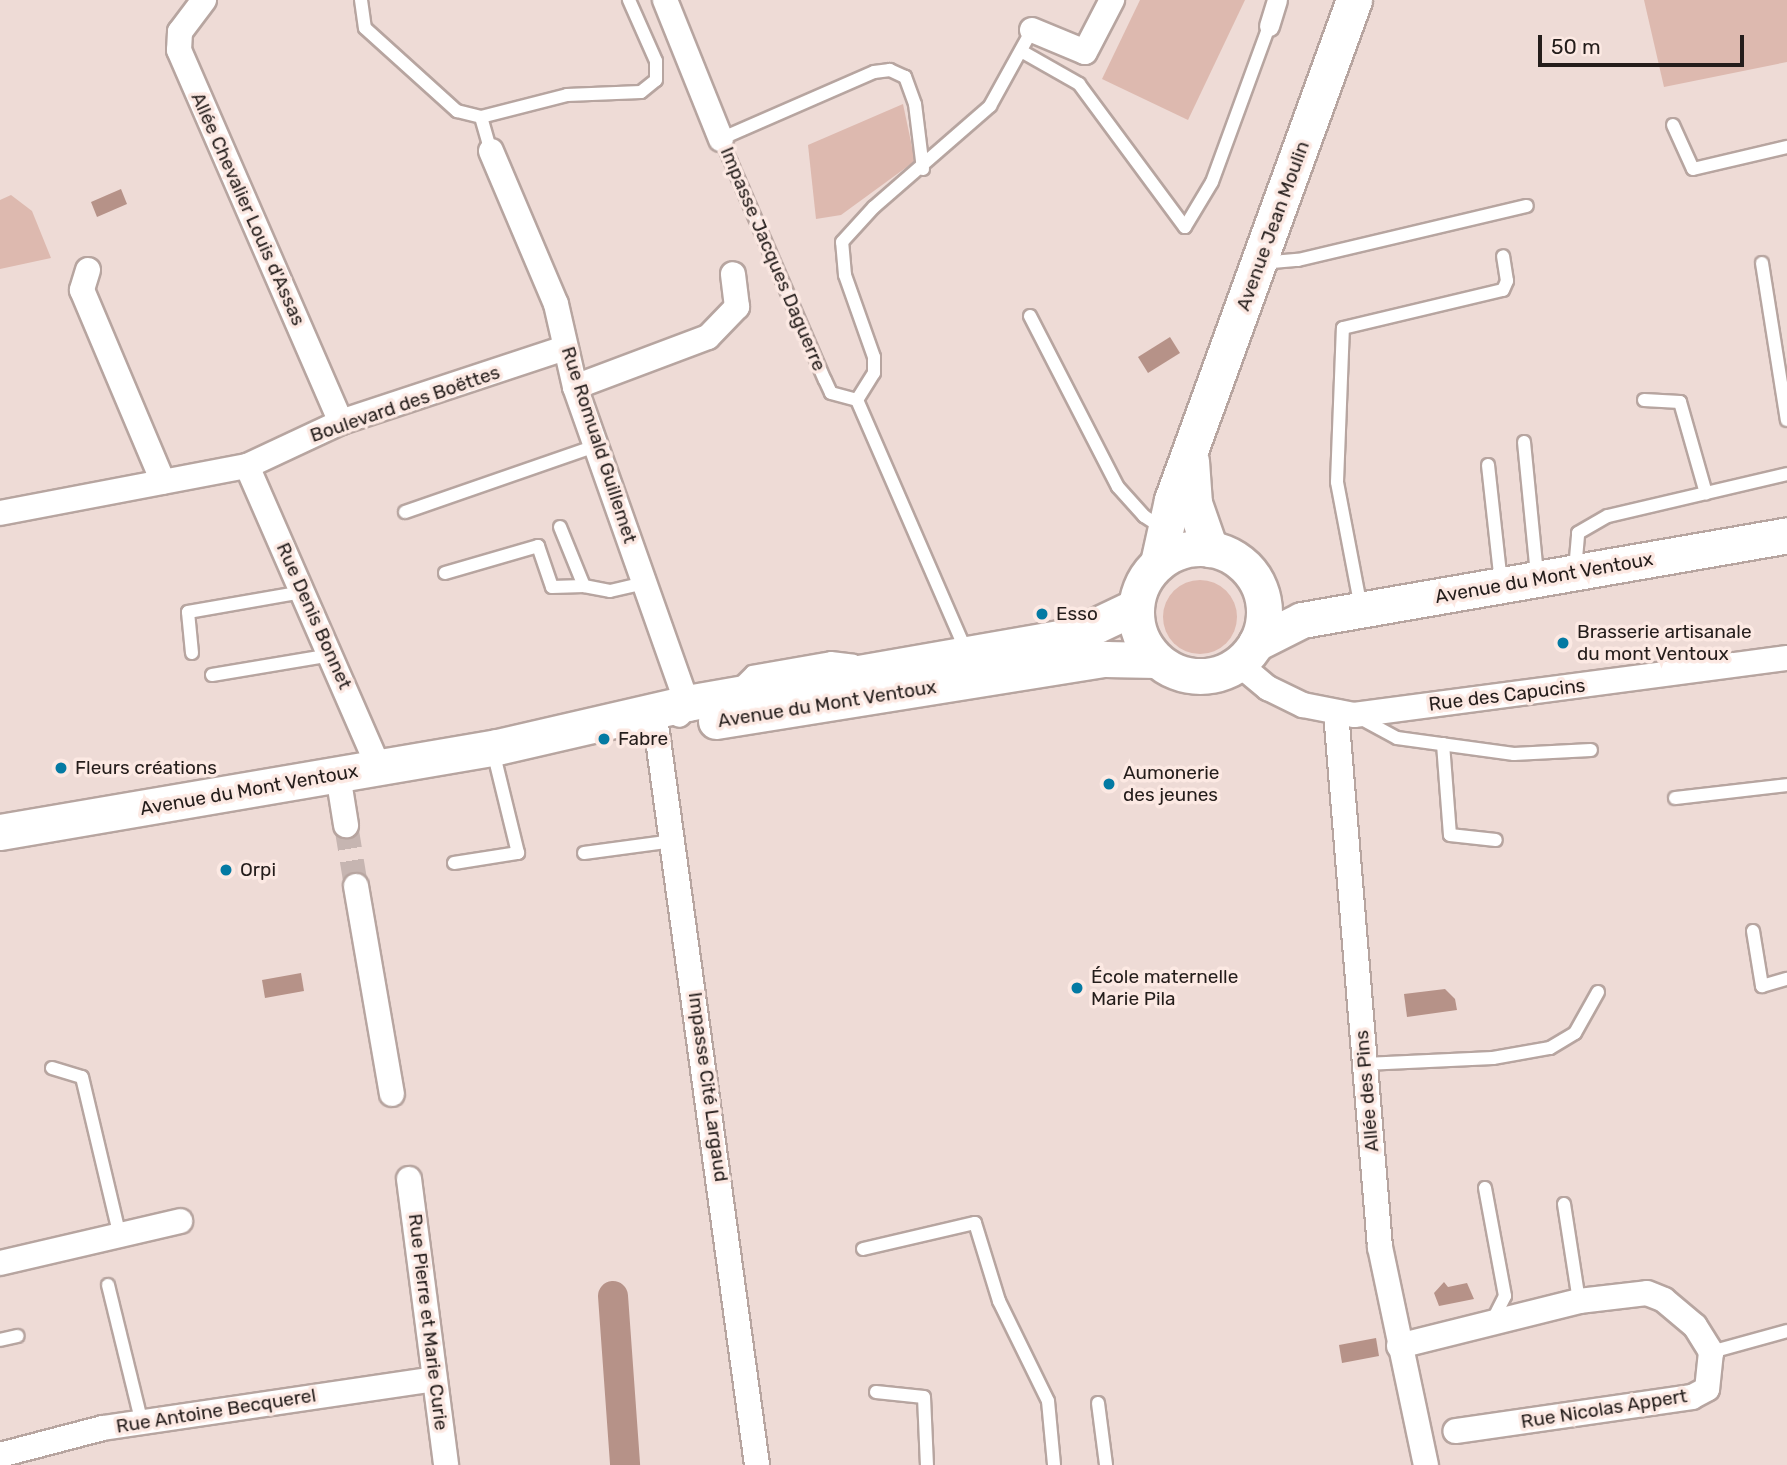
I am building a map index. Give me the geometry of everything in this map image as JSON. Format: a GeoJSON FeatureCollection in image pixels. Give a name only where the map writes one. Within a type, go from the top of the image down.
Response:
{"type":"FeatureCollection","features":[{"type":"Feature","properties":{"kind":"main road","name":"Avenue Jean Moulin"},"geometry":{"type":"LineString","coordinates":[[1158,563],[1165,529],[1191,451],[1354,0]]}},
{"type":"Feature","properties":{"kind":"main road"},"geometry":{"type":"LineString","coordinates":[[1191,451],[1195,503],[1210,549]]}},
{"type":"Feature","properties":{"kind":"main road","name":"Avenue du Mont Ventoux"},"geometry":{"type":"LineString","coordinates":[[1248,653],[1302,620],[1362,612],[1787,535]]}},
{"type":"Feature","properties":{"kind":"main road"},"geometry":{"type":"LineString","coordinates":[[1191,548],[1210,549],[1238,561],[1250,571],[1263,599],[1263,622],[1248,653],[1206,677],[1171,670],[1156,660],[1136,626],[1135,607],[1147,575],[1158,563],[1191,548]]}},
{"type":"Feature","properties":{"kind":"main road"},"geometry":{"type":"LineString","coordinates":[[1263,599],[1302,620]]}},
{"type":"Feature","properties":{"kind":"main road","name":"Avenue du Mont Ventoux"},"geometry":{"type":"LineString","coordinates":[[736,706],[889,666],[1076,635],[1135,607]]}},
{"type":"Feature","properties":{"kind":"main road","name":"Avenue du Mont Ventoux"},"geometry":{"type":"LineString","coordinates":[[0,832],[379,768],[664,716],[1105,659],[1156,660]]}},
{"type":"Feature","properties":{"kind":"main road","name":"Avenue du Mont Ventoux"},"geometry":{"type":"LineString","coordinates":[[494,747],[584,740],[664,716]]}},
{"type":"Feature","properties":{"kind":"street","name":"Allée Chevalier Louis d'Assas"},"geometry":{"type":"LineString","coordinates":[[204,0],[180,32],[178,50],[341,422]]}},
{"type":"Feature","properties":{"kind":"street"},"geometry":{"type":"LineString","coordinates":[[664,0],[721,139]]}},
{"type":"Feature","properties":{"kind":"street"},"geometry":{"type":"LineString","coordinates":[[1027,40],[1085,52],[1112,0]]}},
{"type":"Feature","properties":{"kind":"street"},"geometry":{"type":"LineString","coordinates":[[1269,26],[1277,0]]}},
{"type":"Feature","properties":{"kind":"street","name":"Rue Romuald Guillemet"},"geometry":{"type":"LineString","coordinates":[[491,151],[555,304],[575,387],[646,583],[664,716]]}},
{"type":"Feature","properties":{"kind":"street"},"geometry":{"type":"LineString","coordinates":[[88,270],[82,290],[163,482]]}},
{"type":"Feature","properties":{"kind":"street"},"geometry":{"type":"LineString","coordinates":[[575,387],[708,337],[737,307],[733,274]]}},
{"type":"Feature","properties":{"kind":"street","name":"Boulevard des Boëttes"},"geometry":{"type":"LineString","coordinates":[[0,513],[247,466],[341,422],[565,348]]}},
{"type":"Feature","properties":{"kind":"street","name":"Rue Denis Bonnet"},"geometry":{"type":"LineString","coordinates":[[247,466],[379,768]]}},
{"type":"Feature","properties":{"kind":"street","name":"Rue des Capucins"},"geometry":{"type":"LineString","coordinates":[[1248,653],[1268,688],[1303,705],[1345,713],[1785,660]]}},
{"type":"Feature","properties":{"kind":"street","name":"Allée des Pins"},"geometry":{"type":"LineString","coordinates":[[1345,713],[1365,1064],[1380,1247],[1426,1465]]}},
{"type":"Feature","properties":{"kind":"street","name":"Impasse Cité Largaud"},"geometry":{"type":"LineString","coordinates":[[664,716],[673,841],[757,1465]]}},
{"type":"Feature","properties":{"kind":"street"},"geometry":{"type":"LineString","coordinates":[[338,775],[346,825]]}},
{"type":"Feature","properties":{"kind":"street"},"geometry":{"type":"LineString","coordinates":[[356,886],[392,1094]]}},
{"type":"Feature","properties":{"kind":"street","name":"Rue Pierre et Marie Curie"},"geometry":{"type":"LineString","coordinates":[[409,1180],[446,1465]]}},
{"type":"Feature","properties":{"kind":"street"},"geometry":{"type":"LineString","coordinates":[[0,1264],[180,1221]]}},
{"type":"Feature","properties":{"kind":"street"},"geometry":{"type":"LineString","coordinates":[[1399,1346],[1579,1301],[1647,1293],[1664,1300],[1695,1326],[1711,1352]]}},
{"type":"Feature","properties":{"kind":"street","name":"Rue Nicolas Appert"},"geometry":{"type":"LineString","coordinates":[[1455,1431],[1692,1397],[1707,1389],[1711,1352]]}},
{"type":"Feature","properties":{"kind":"street","name":"Rue Antoine Becquerel"},"geometry":{"type":"LineString","coordinates":[[0,1455],[142,1423],[434,1378]]}},
{"type":"Feature","properties":{"kind":"lane"},"geometry":{"type":"LineString","coordinates":[[361,0],[365,28],[457,111],[481,117],[567,95],[641,92],[656,80],[656,61],[629,0]]}},
{"type":"Feature","properties":{"kind":"lane"},"geometry":{"type":"LineString","coordinates":[[967,653],[857,400],[874,373],[874,357],[845,275],[842,242],[874,207],[923,169],[990,106],[1027,40],[1079,84],[1185,227],[1212,182],[1269,26]]}},
{"type":"Feature","properties":{"kind":"lane","name":"Impasse Jacques Daguerre"},"geometry":{"type":"LineString","coordinates":[[857,400],[831,393],[721,139],[874,72],[890,69],[905,77],[915,104],[923,169]]}},
{"type":"Feature","properties":{"kind":"lane"},"geometry":{"type":"LineString","coordinates":[[481,117],[491,151]]}},
{"type":"Feature","properties":{"kind":"lane"},"geometry":{"type":"LineString","coordinates":[[1673,125],[1693,169],[1787,148]]}},
{"type":"Feature","properties":{"kind":"lane"},"geometry":{"type":"LineString","coordinates":[[1260,264],[1298,260],[1527,206]]}},
{"type":"Feature","properties":{"kind":"lane"},"geometry":{"type":"LineString","coordinates":[[1362,612],[1337,482],[1343,328],[1503,290],[1507,281],[1503,256]]}},
{"type":"Feature","properties":{"kind":"lane"},"geometry":{"type":"LineString","coordinates":[[1762,263],[1787,420]]}},
{"type":"Feature","properties":{"kind":"lane"},"geometry":{"type":"LineString","coordinates":[[1030,316],[1118,488],[1144,516],[1165,529]]}},
{"type":"Feature","properties":{"kind":"lane"},"geometry":{"type":"LineString","coordinates":[[1644,400],[1680,401],[1706,493]]}},
{"type":"Feature","properties":{"kind":"lane"},"geometry":{"type":"LineString","coordinates":[[1524,442],[1537,579]]}},
{"type":"Feature","properties":{"kind":"lane"},"geometry":{"type":"LineString","coordinates":[[405,512],[596,446]]}},
{"type":"Feature","properties":{"kind":"lane"},"geometry":{"type":"LineString","coordinates":[[1488,466],[1502,586]]}},
{"type":"Feature","properties":{"kind":"lane"},"geometry":{"type":"LineString","coordinates":[[1575,572],[1578,533],[1608,516],[1787,474]]}},
{"type":"Feature","properties":{"kind":"lane"},"geometry":{"type":"LineString","coordinates":[[560,527],[584,586]]}},
{"type":"Feature","properties":{"kind":"lane"},"geometry":{"type":"LineString","coordinates":[[445,573],[538,546],[552,587],[584,586],[610,591],[646,583]]}},
{"type":"Feature","properties":{"kind":"lane"},"geometry":{"type":"LineString","coordinates":[[192,653],[188,612],[303,592]]}},
{"type":"Feature","properties":{"kind":"lane"},"geometry":{"type":"LineString","coordinates":[[212,675],[331,655]]}},
{"type":"Feature","properties":{"kind":"lane"},"geometry":{"type":"LineString","coordinates":[[1345,713],[1397,738],[1514,754],[1591,750]]}},
{"type":"Feature","properties":{"kind":"lane"},"geometry":{"type":"LineString","coordinates":[[1443,744],[1450,835],[1496,840]]}},
{"type":"Feature","properties":{"kind":"lane"},"geometry":{"type":"LineString","coordinates":[[454,863],[518,853],[494,747]]}},
{"type":"Feature","properties":{"kind":"lane"},"geometry":{"type":"LineString","coordinates":[[1675,798],[1787,785]]}},
{"type":"Feature","properties":{"kind":"lane"},"geometry":{"type":"LineString","coordinates":[[584,853],[673,841]]}},
{"type":"Feature","properties":{"kind":"lane"},"geometry":{"type":"LineString","coordinates":[[1752,931],[1762,986],[1787,979]]}},
{"type":"Feature","properties":{"kind":"lane"},"geometry":{"type":"LineString","coordinates":[[1365,1064],[1493,1058],[1550,1048],[1575,1033],[1598,992]]}},
{"type":"Feature","properties":{"kind":"lane"},"geometry":{"type":"LineString","coordinates":[[52,1068],[82,1077],[120,1236]]}},
{"type":"Feature","properties":{"kind":"lane"},"geometry":{"type":"LineString","coordinates":[[1485,1188],[1505,1296],[1491,1323]]}},
{"type":"Feature","properties":{"kind":"lane"},"geometry":{"type":"LineString","coordinates":[[1563,1204],[1579,1301]]}},
{"type":"Feature","properties":{"kind":"lane"},"geometry":{"type":"LineString","coordinates":[[863,1249],[975,1223],[999,1301],[1048,1401],[1054,1465]]}},
{"type":"Feature","properties":{"kind":"lane"},"geometry":{"type":"LineString","coordinates":[[108,1285],[142,1423]]}},
{"type":"Feature","properties":{"kind":"lane"},"geometry":{"type":"LineString","coordinates":[[1711,1352],[1787,1331]]}},
{"type":"Feature","properties":{"kind":"lane"},"geometry":{"type":"LineString","coordinates":[[0,1340],[18,1336]]}},
{"type":"Feature","properties":{"kind":"lane"},"geometry":{"type":"LineString","coordinates":[[876,1392],[924,1397],[927,1465]]}},
{"type":"Feature","properties":{"kind":"lane"},"geometry":{"type":"LineString","coordinates":[[1098,1403],[1106,1465]]}},
{"type":"Feature","properties":{"kind":"shaded area"},"geometry":{"type":"Polygon","coordinates":[[[1140,0],[1245,0],[1188,120],[1102,79],[1140,0]]]}},
{"type":"Feature","properties":{"kind":"shaded area"},"geometry":{"type":"Polygon","coordinates":[[[1644,0],[1787,0],[1787,62],[1664,87],[1644,0]]]}},
{"type":"Feature","properties":{"kind":"shaded area"},"geometry":{"type":"Polygon","coordinates":[[[903,104],[915,161],[841,215],[816,219],[808,145],[903,104]]]}},
{"type":"Feature","properties":{"kind":"shaded area"},"geometry":{"type":"Polygon","coordinates":[[[121,189],[127,204],[97,217],[91,202],[121,189]]]}},
{"type":"Feature","properties":{"kind":"shaded area"},"geometry":{"type":"Polygon","coordinates":[[[11,195],[32,211],[51,258],[0,269],[0,200],[11,195]]]}},
{"type":"Feature","properties":{"kind":"shaded area"},"geometry":{"type":"Polygon","coordinates":[[[1170,337],[1180,353],[1148,373],[1138,357],[1170,337]]]}},
{"type":"Feature","properties":{"kind":"shaded area"},"geometry":{"type":"Polygon","coordinates":[[[1193,580],[1207,580],[1221,586],[1231,596],[1237,617],[1235,631],[1221,648],[1207,654],[1193,654],[1179,648],[1169,638],[1163,624],[1163,610],[1169,596],[1179,586],[1193,580]]]}},
{"type":"Feature","properties":{"kind":"shaded area"},"geometry":{"type":"Polygon","coordinates":[[[301,973],[304,991],[265,998],[262,980],[301,973]]]}},
{"type":"Feature","properties":{"kind":"shaded area"},"geometry":{"type":"Polygon","coordinates":[[[1445,989],[1455,999],[1457,1010],[1407,1017],[1404,994],[1445,989]]]}},
{"type":"Feature","properties":{"kind":"shaded area"},"geometry":{"type":"Polygon","coordinates":[[[1444,1282],[1448,1287],[1467,1283],[1474,1299],[1439,1306],[1434,1293],[1444,1282]]]}},
{"type":"Feature","properties":{"kind":"shaded area"},"geometry":{"type":"Polygon","coordinates":[[[1376,1338],[1379,1356],[1342,1363],[1339,1345],[1376,1338]]]}},
{"type":"Feature","properties":{"kind":"waterway"},"geometry":{"type":"LineString","coordinates":[[613,1296],[625,1465]]}},
{"type":"Feature","properties":{"kind":"tunnel"},"geometry":{"type":"LineString","coordinates":[[346,825],[356,886]]}},
{"type":"Feature","properties":{"kind":"place","name":"Esso"},"geometry":{"type":"Point","coordinates":[1042,614]}},
{"type":"Feature","properties":{"kind":"place","name":"Brasserie artisanale du mont Ventoux"},"geometry":{"type":"Point","coordinates":[1563,643]}},
{"type":"Feature","properties":{"kind":"place","name":"Fabre"},"geometry":{"type":"Point","coordinates":[604,739]}},
{"type":"Feature","properties":{"kind":"place","name":"Fleurs créations"},"geometry":{"type":"Point","coordinates":[61,768]}},
{"type":"Feature","properties":{"kind":"place","name":"Aumonerie des jeunes"},"geometry":{"type":"Point","coordinates":[1109,784]}},
{"type":"Feature","properties":{"kind":"place","name":"Orpi"},"geometry":{"type":"Point","coordinates":[226,870]}},
{"type":"Feature","properties":{"kind":"place","name":"École maternelle Marie Pila"},"geometry":{"type":"Point","coordinates":[1077,988]}}]}
